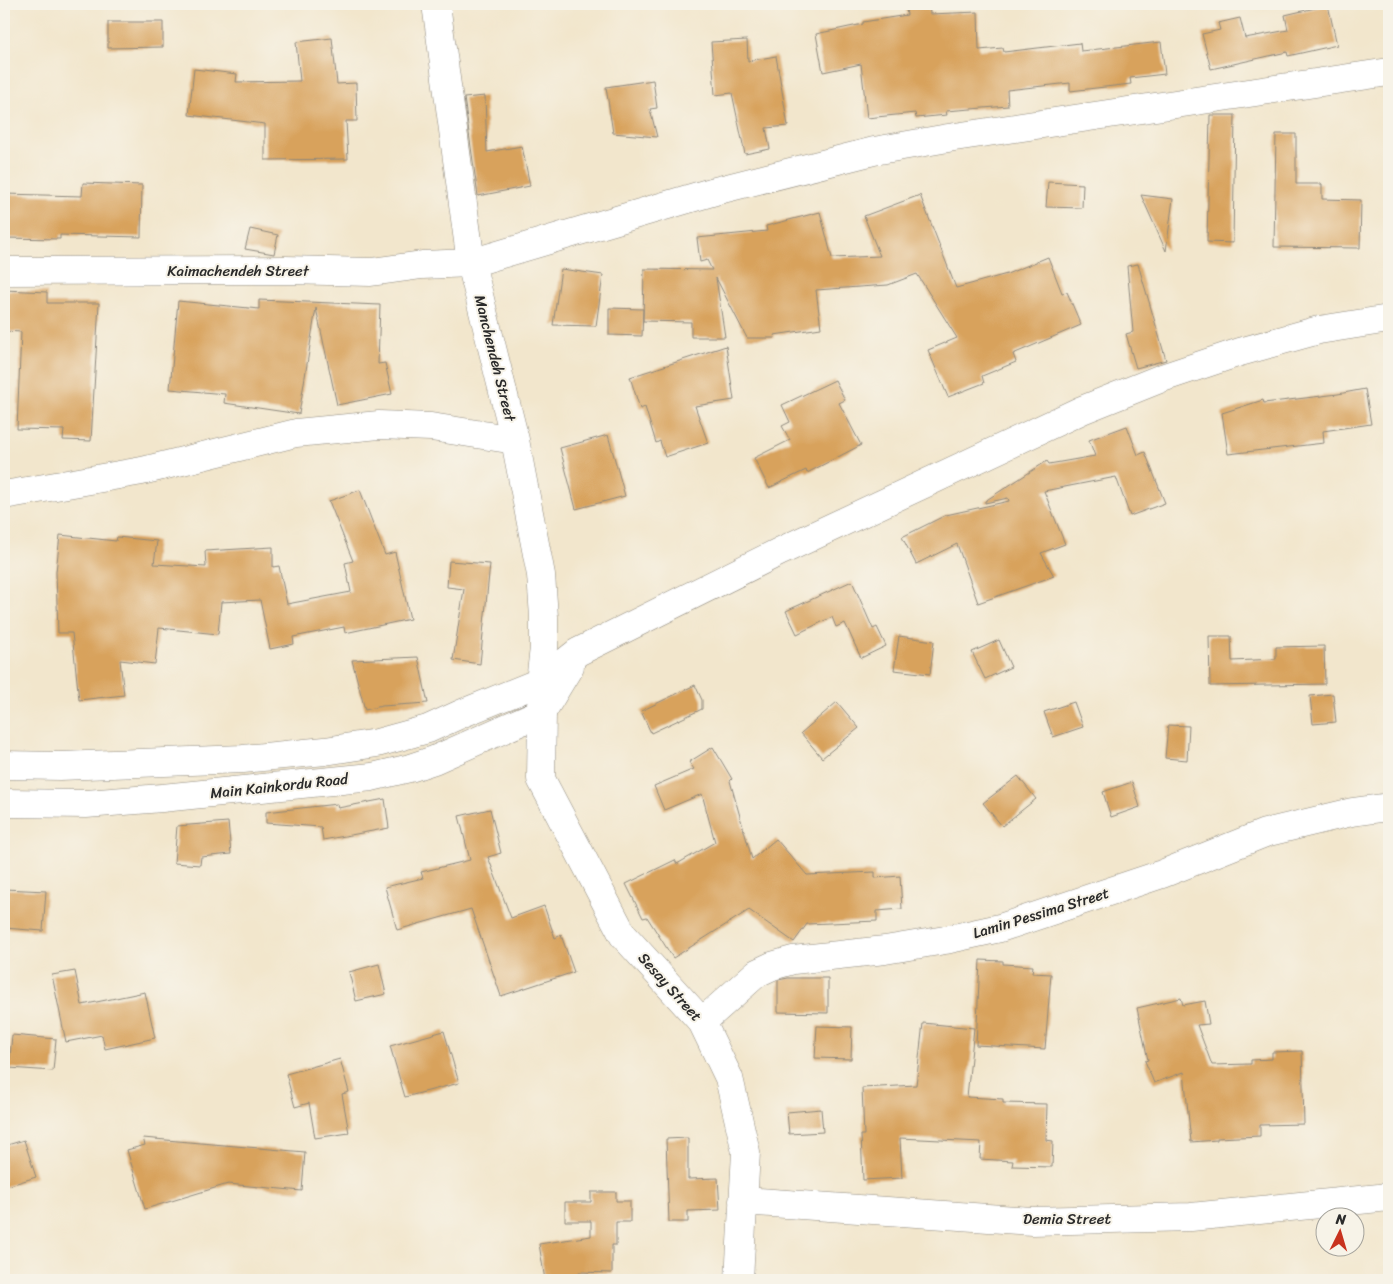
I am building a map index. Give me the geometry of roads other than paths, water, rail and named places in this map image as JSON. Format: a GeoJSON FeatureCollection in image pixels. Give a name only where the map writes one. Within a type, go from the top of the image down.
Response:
{"type":"FeatureCollection","features":[{"type":"Feature","properties":{"kind":"street","name":"Manchendeh Street"},"geometry":{"type":"LineString","coordinates":[[436,4],[471,263],[515,440],[541,575],[544,625],[544,648],[540,682],[542,712]]}},
{"type":"Feature","properties":{"kind":"street","name":"Kaimachendeh Street"},"geometry":{"type":"LineString","coordinates":[[4,272],[285,270],[370,272],[422,265],[471,263],[715,191],[874,151],[948,138],[1389,72]]}},
{"type":"Feature","properties":{"kind":"street"},"geometry":{"type":"LineString","coordinates":[[4,765],[60,766],[243,759],[325,751],[377,743],[428,729],[540,682],[578,652],[781,551],[1082,410],[1162,378],[1240,352],[1319,330],[1389,319]]}},
{"type":"Feature","properties":{"kind":"street"},"geometry":{"type":"LineString","coordinates":[[4,495],[142,471],[296,433],[388,426],[431,427],[515,440]]}},
{"type":"Feature","properties":{"kind":"street"},"geometry":{"type":"LineString","coordinates":[[542,712],[578,652]]}},
{"type":"Feature","properties":{"kind":"street","name":"Main Kainkordu Road"},"geometry":{"type":"LineString","coordinates":[[4,803],[86,804],[372,777],[434,760],[542,712]]}},
{"type":"Feature","properties":{"kind":"street","name":"Sesay Street"},"geometry":{"type":"LineString","coordinates":[[542,712],[541,779],[623,935],[702,1022],[729,1078],[746,1152],[739,1280]]}},
{"type":"Feature","properties":{"kind":"street","name":"Lamin Pessima Street"},"geometry":{"type":"LineString","coordinates":[[702,1022],[757,972],[772,966],[793,960],[894,949],[1000,928],[1162,874],[1265,833],[1352,812],[1389,807]]}},
{"type":"Feature","properties":{"kind":"street","name":"Demia Street"},"geometry":{"type":"LineString","coordinates":[[743,1201],[1032,1221],[1191,1217],[1389,1197]]}}]}
